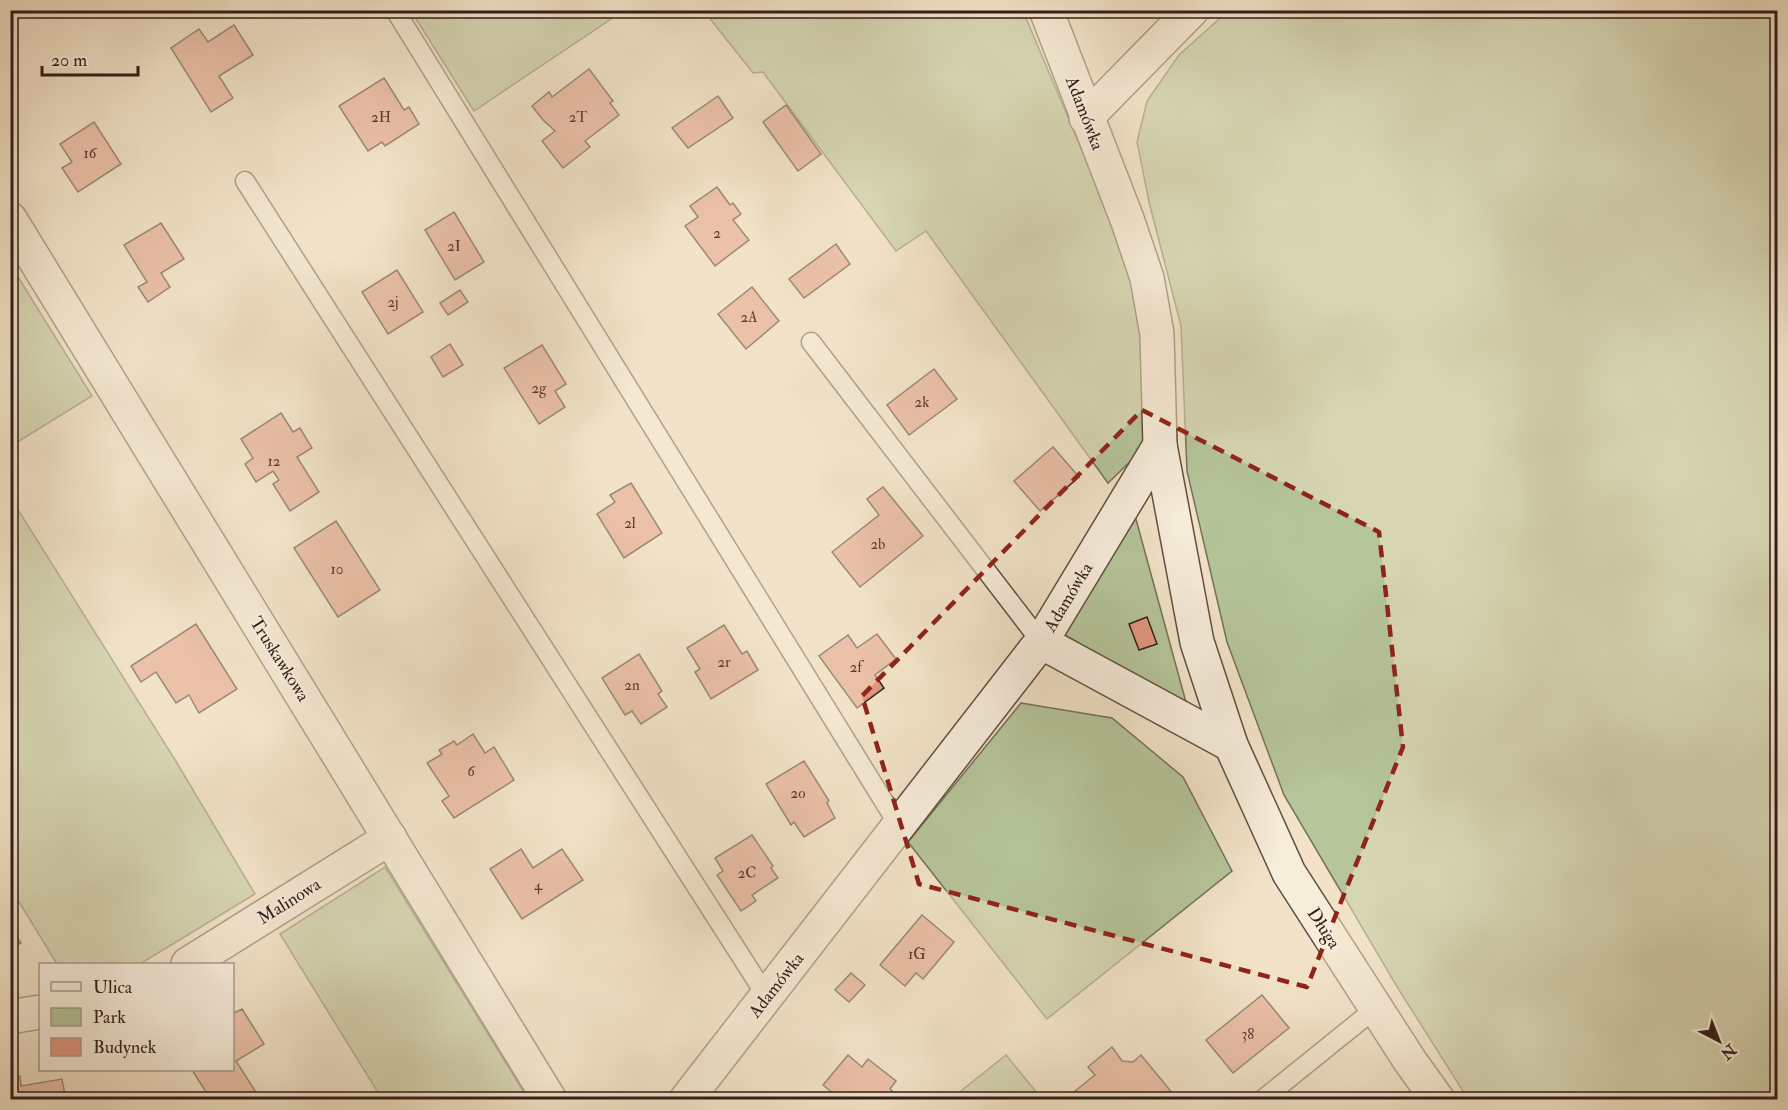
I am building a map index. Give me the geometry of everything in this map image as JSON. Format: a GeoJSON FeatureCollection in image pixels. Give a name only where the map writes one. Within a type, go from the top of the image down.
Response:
{"type":"FeatureCollection","features":[{"type":"Feature","properties":{"kind":"street","name":"Adamówka"},"geometry":{"type":"LineString","coordinates":[[686,1100],[1041,642],[1160,445],[1156,334],[1147,278],[1127,219],[1046,10]]}},
{"type":"Feature","properties":{"kind":"street"},"geometry":{"type":"LineString","coordinates":[[1086,118],[1192,10]]}},
{"type":"Feature","properties":{"kind":"street","name":"Truskawkowa"},"geometry":{"type":"LineString","coordinates":[[10,219],[550,1100]]}},
{"type":"Feature","properties":{"kind":"street","name":"Długa"},"geometry":{"type":"LineString","coordinates":[[1160,445],[1197,642],[1231,745],[1289,873],[1438,1100]]}},
{"type":"Feature","properties":{"kind":"street"},"geometry":{"type":"LineString","coordinates":[[1041,642],[1231,745]]}},
{"type":"Feature","properties":{"kind":"street","name":"Malinowa"},"geometry":{"type":"LineString","coordinates":[[190,963],[390,838]]}},
{"type":"Feature","properties":{"kind":"street"},"geometry":{"type":"LineString","coordinates":[[10,1017],[39,1012]]}},
{"type":"Feature","properties":{"kind":"lane"},"geometry":{"type":"LineString","coordinates":[[395,10],[899,826]]}},
{"type":"Feature","properties":{"kind":"lane"},"geometry":{"type":"LineString","coordinates":[[245,181],[767,997]]}},
{"type":"Feature","properties":{"kind":"lane"},"geometry":{"type":"LineString","coordinates":[[811,342],[1041,642]]}},
{"type":"Feature","properties":{"kind":"lane"},"geometry":{"type":"LineString","coordinates":[[1262,1100],[1376,1008]]}},
{"type":"Feature","properties":{"kind":"highlighted area"},"geometry":{"type":"Polygon","coordinates":[[[1142,410],[1379,532],[1403,747],[1307,987],[919,884],[862,696],[1142,410]]]}},
{"type":"Feature","properties":{"kind":"green space"},"geometry":{"type":"Polygon","coordinates":[[[411,11],[623,11],[474,111],[411,11]]]}},
{"type":"Feature","properties":{"kind":"green space"},"geometry":{"type":"Polygon","coordinates":[[[704,11],[1023,11],[1116,231],[1136,289],[1144,448],[1108,483],[926,231],[896,251],[763,72],[753,73],[704,11]]]}},
{"type":"Feature","properties":{"kind":"green space"},"geometry":{"type":"Polygon","coordinates":[[[1228,11],[1777,11],[1777,1099],[1468,1099],[1399,990],[1284,795],[1227,642],[1187,471],[1181,326],[1149,202],[1137,142],[1147,101],[1179,55],[1228,11]]]}},
{"type":"Feature","properties":{"kind":"green space"},"geometry":{"type":"Polygon","coordinates":[[[10,264],[92,396],[11,446],[10,446],[10,264]]]}},
{"type":"Feature","properties":{"kind":"green space"},"geometry":{"type":"Polygon","coordinates":[[[10,497],[177,763],[255,894],[142,963],[56,963],[11,889],[10,497]]]}},
{"type":"Feature","properties":{"kind":"green space"},"geometry":{"type":"Polygon","coordinates":[[[1134,512],[1187,706],[1063,634],[1134,512]]]}},
{"type":"Feature","properties":{"kind":"green space"},"geometry":{"type":"Polygon","coordinates":[[[1021,703],[1112,718],[1183,777],[1232,871],[1047,1019],[908,842],[1021,703]]]}},
{"type":"Feature","properties":{"kind":"green space"},"geometry":{"type":"Polygon","coordinates":[[[385,867],[528,1099],[382,1099],[280,934],[385,867]]]}},
{"type":"Feature","properties":{"kind":"green space"},"geometry":{"type":"Polygon","coordinates":[[[1006,1055],[1042,1099],[951,1099],[1006,1055]]]}},
{"type":"Feature","properties":{"kind":"building"},"geometry":{"type":"Polygon","coordinates":[[[234,25],[253,55],[219,76],[233,98],[211,112],[171,48],[199,29],[208,42],[234,25]]]}},
{"type":"Feature","properties":{"kind":"building"},"geometry":{"type":"Polygon","coordinates":[[[589,69],[613,101],[610,103],[619,115],[585,141],[590,147],[563,168],[542,141],[555,131],[532,106],[549,92],[552,97],[589,69]]]}},
{"type":"Feature","properties":{"kind":"building"},"geometry":{"type":"Polygon","coordinates":[[[384,78],[404,110],[409,107],[419,124],[385,146],[382,142],[368,151],[339,106],[384,78]]]}},
{"type":"Feature","properties":{"kind":"building"},"geometry":{"type":"Polygon","coordinates":[[[718,96],[733,118],[688,148],[672,128],[718,96]]]}},
{"type":"Feature","properties":{"kind":"building"},"geometry":{"type":"Polygon","coordinates":[[[786,105],[821,154],[798,171],[763,122],[786,105]]]}},
{"type":"Feature","properties":{"kind":"building"},"geometry":{"type":"Polygon","coordinates":[[[94,122],[121,164],[78,192],[62,168],[72,162],[60,144],[94,122]]]}},
{"type":"Feature","properties":{"kind":"building"},"geometry":{"type":"Polygon","coordinates":[[[717,187],[730,205],[733,203],[741,214],[733,220],[749,240],[715,266],[685,226],[698,217],[690,206],[717,187]]]}},
{"type":"Feature","properties":{"kind":"building"},"geometry":{"type":"Polygon","coordinates":[[[454,212],[484,262],[455,280],[425,230],[454,212]]]}},
{"type":"Feature","properties":{"kind":"building"},"geometry":{"type":"Polygon","coordinates":[[[161,223],[184,259],[161,273],[170,287],[148,302],[138,287],[147,282],[124,245],[161,223]]]}},
{"type":"Feature","properties":{"kind":"building"},"geometry":{"type":"Polygon","coordinates":[[[836,244],[850,264],[804,298],[789,279],[836,244]]]}},
{"type":"Feature","properties":{"kind":"building"},"geometry":{"type":"Polygon","coordinates":[[[397,270],[423,312],[388,334],[362,292],[397,270]]]}},
{"type":"Feature","properties":{"kind":"building"},"geometry":{"type":"Polygon","coordinates":[[[752,287],[779,321],[746,349],[718,314],[752,287]]]}},
{"type":"Feature","properties":{"kind":"building"},"geometry":{"type":"Polygon","coordinates":[[[460,290],[468,302],[448,315],[440,303],[460,290]]]}},
{"type":"Feature","properties":{"kind":"building"},"geometry":{"type":"Polygon","coordinates":[[[450,344],[463,365],[443,377],[431,357],[450,344]]]}},
{"type":"Feature","properties":{"kind":"building"},"geometry":{"type":"Polygon","coordinates":[[[542,345],[566,384],[555,391],[565,407],[539,424],[504,368],[542,345]]]}},
{"type":"Feature","properties":{"kind":"building"},"geometry":{"type":"Polygon","coordinates":[[[934,369],[957,399],[909,435],[887,405],[934,369]]]}},
{"type":"Feature","properties":{"kind":"building"},"geometry":{"type":"Polygon","coordinates":[[[281,413],[293,432],[300,428],[312,448],[297,457],[319,492],[290,511],[273,484],[279,480],[273,471],[256,482],[245,464],[253,458],[241,439],[281,413]]]}},
{"type":"Feature","properties":{"kind":"building"},"geometry":{"type":"Polygon","coordinates":[[[1053,447],[1079,477],[1040,511],[1014,481],[1053,447]]]}},
{"type":"Feature","properties":{"kind":"building"},"geometry":{"type":"Polygon","coordinates":[[[631,483],[662,533],[624,558],[597,514],[615,502],[610,495],[631,483]]]}},
{"type":"Feature","properties":{"kind":"building"},"geometry":{"type":"Polygon","coordinates":[[[883,487],[923,536],[860,587],[832,552],[879,515],[867,499],[883,487]]]}},
{"type":"Feature","properties":{"kind":"building"},"geometry":{"type":"Polygon","coordinates":[[[336,521],[380,590],[338,617],[294,548],[336,521]]]}},
{"type":"Feature","properties":{"kind":"building"},"geometry":{"type":"Polygon","coordinates":[[[1147,617],[1157,644],[1139,650],[1129,624],[1147,617]]]}},
{"type":"Feature","properties":{"kind":"building"},"geometry":{"type":"Polygon","coordinates":[[[196,624],[237,689],[199,713],[189,695],[176,703],[156,672],[141,682],[131,666],[196,624]]]}},
{"type":"Feature","properties":{"kind":"building"},"geometry":{"type":"Polygon","coordinates":[[[724,625],[742,654],[747,651],[758,670],[711,699],[695,672],[700,669],[687,648],[724,625]]]}},
{"type":"Feature","properties":{"kind":"building"},"geometry":{"type":"Polygon","coordinates":[[[877,634],[896,659],[875,675],[884,688],[857,708],[819,656],[848,635],[857,648],[877,634]]]}},
{"type":"Feature","properties":{"kind":"building"},"geometry":{"type":"Polygon","coordinates":[[[639,654],[662,691],[658,694],[667,707],[641,724],[632,711],[625,715],[602,678],[639,654]]]}},
{"type":"Feature","properties":{"kind":"building"},"geometry":{"type":"Polygon","coordinates":[[[473,734],[485,753],[494,747],[514,780],[454,818],[442,801],[449,796],[427,763],[442,754],[439,750],[454,741],[457,745],[473,734]]]}},
{"type":"Feature","properties":{"kind":"building"},"geometry":{"type":"Polygon","coordinates":[[[804,761],[829,801],[827,803],[835,818],[804,837],[794,822],[791,825],[766,784],[804,761]]]}},
{"type":"Feature","properties":{"kind":"building"},"geometry":{"type":"Polygon","coordinates":[[[752,835],[773,866],[771,868],[778,878],[752,895],[756,901],[741,911],[717,875],[723,871],[715,858],[752,835]]]}},
{"type":"Feature","properties":{"kind":"building"},"geometry":{"type":"Polygon","coordinates":[[[521,849],[533,868],[562,849],[583,880],[522,919],[490,869],[521,849]]]}},
{"type":"Feature","properties":{"kind":"building"},"geometry":{"type":"Polygon","coordinates":[[[922,915],[954,942],[923,979],[916,973],[905,986],[880,965],[922,915]]]}},
{"type":"Feature","properties":{"kind":"building"},"geometry":{"type":"Polygon","coordinates":[[[10,927],[21,943],[10,949],[10,927]]]}},
{"type":"Feature","properties":{"kind":"building"},"geometry":{"type":"Polygon","coordinates":[[[851,973],[865,985],[849,1002],[835,990],[851,973]]]}},
{"type":"Feature","properties":{"kind":"building"},"geometry":{"type":"Polygon","coordinates":[[[1262,995],[1289,1028],[1233,1073],[1206,1040],[1262,995]]]}},
{"type":"Feature","properties":{"kind":"building"},"geometry":{"type":"Polygon","coordinates":[[[242,1009],[264,1044],[236,1061],[257,1094],[248,1100],[211,1100],[193,1071],[234,1071],[234,1013],[242,1009]]]}},
{"type":"Feature","properties":{"kind":"building"},"geometry":{"type":"Polygon","coordinates":[[[1112,1047],[1122,1061],[1133,1062],[1141,1055],[1178,1100],[1137,1100],[1133,1095],[1128,1100],[1064,1100],[1095,1075],[1088,1067],[1112,1047]]]}},
{"type":"Feature","properties":{"kind":"building"},"geometry":{"type":"Polygon","coordinates":[[[848,1055],[862,1067],[868,1059],[896,1081],[890,1089],[902,1100],[841,1100],[823,1085],[848,1055]]]}},
{"type":"Feature","properties":{"kind":"building"},"geometry":{"type":"Polygon","coordinates":[[[20,1076],[21,1086],[62,1079],[66,1100],[10,1100],[10,1077],[20,1076]]]}}]}
